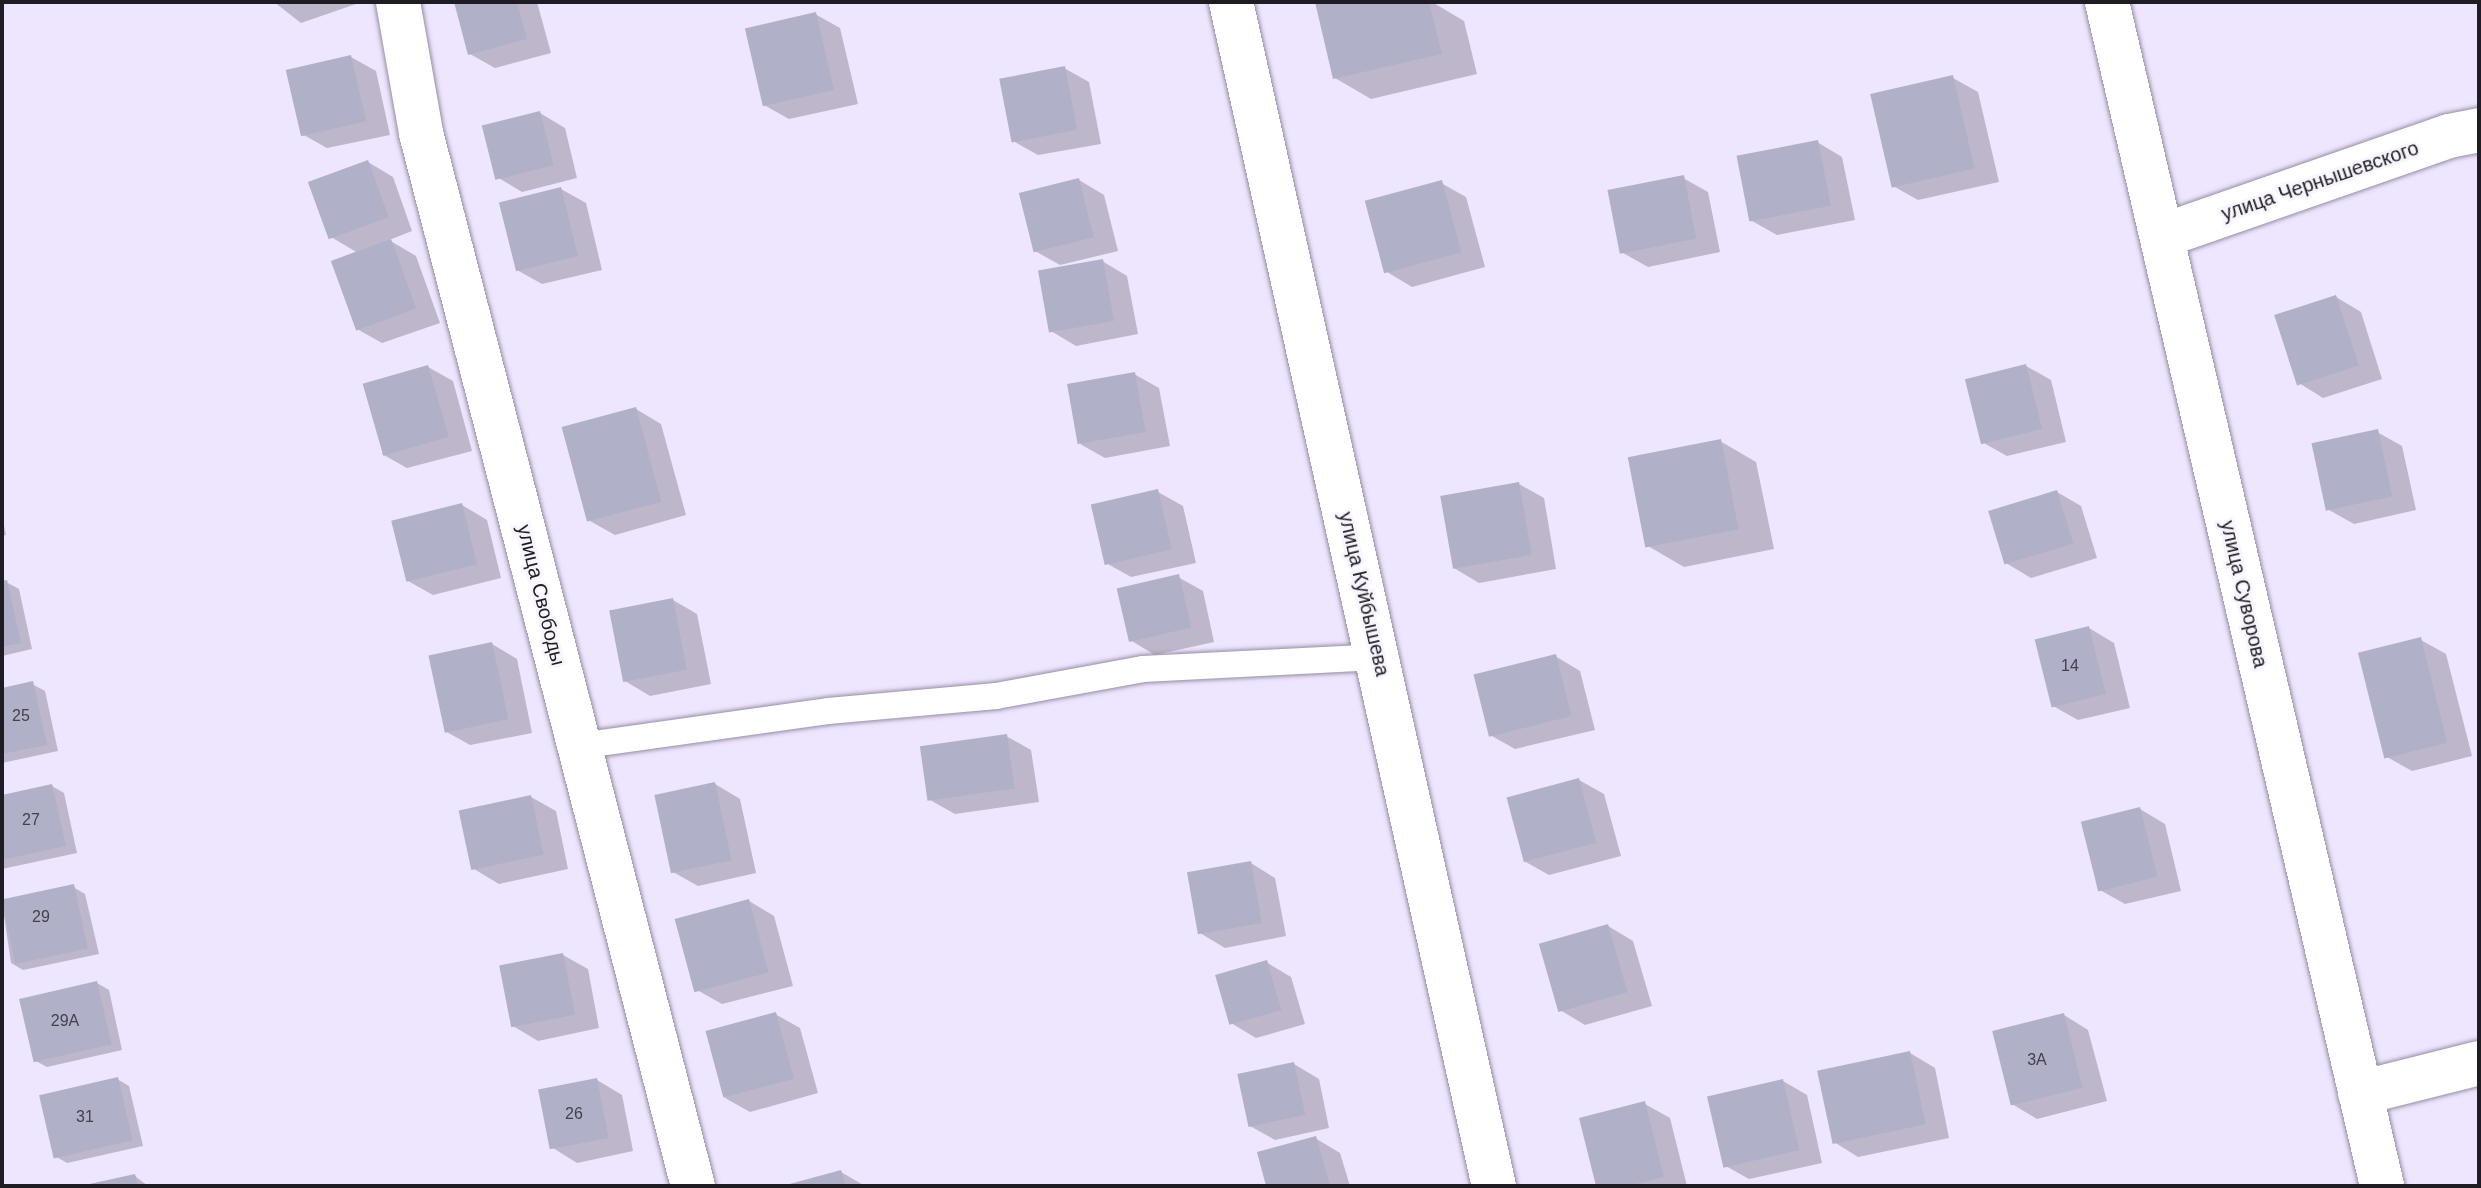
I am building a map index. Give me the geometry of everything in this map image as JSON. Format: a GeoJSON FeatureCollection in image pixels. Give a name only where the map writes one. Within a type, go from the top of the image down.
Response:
{"type":"FeatureCollection","features":[{"type":"Feature","properties":{"kind":"street","name":"улица Свободы"},"geometry":{"type":"LineString","coordinates":[[398,2],[421,133],[693,1186]]}},
{"type":"Feature","properties":{"kind":"street","name":"улица Куйбышева"},"geometry":{"type":"LineString","coordinates":[[1231,2],[1494,1186]]}},
{"type":"Feature","properties":{"kind":"street","name":"улица Суворова"},"geometry":{"type":"LineString","coordinates":[[2107,2],[2382,1186]]}},
{"type":"Feature","properties":{"kind":"street","name":"улица Чернышевского"},"geometry":{"type":"LineString","coordinates":[[2162,236],[2479,130]]}},
{"type":"Feature","properties":{"kind":"street"},"geometry":{"type":"LineString","coordinates":[[2360,1093],[2479,1063]]}},
{"type":"Feature","properties":{"kind":"lane"},"geometry":{"type":"LineString","coordinates":[[579,746],[828,711],[996,696],[1143,669],[1378,657]]}},
{"type":"Feature","properties":{"kind":"building"},"geometry":{"type":"Polygon","coordinates":[[[454,2],[517,2],[527,39],[468,55],[454,2]]]}},
{"type":"Feature","properties":{"kind":"building"},"geometry":{"type":"Polygon","coordinates":[[[1315,2],[1429,2],[1442,54],[1333,79],[1315,2]]]}},
{"type":"Feature","properties":{"kind":"building"},"geometry":{"type":"Polygon","coordinates":[[[816,12],[834,90],[763,106],[745,28],[816,12]]]}},
{"type":"Feature","properties":{"kind":"building"},"geometry":{"type":"Polygon","coordinates":[[[351,55],[366,121],[301,136],[286,70],[351,55]]]}},
{"type":"Feature","properties":{"kind":"building"},"geometry":{"type":"Polygon","coordinates":[[[1065,66],[1077,130],[1012,143],[999,79],[1065,66]]]}},
{"type":"Feature","properties":{"kind":"building"},"geometry":{"type":"Polygon","coordinates":[[[1953,75],[1975,169],[1892,188],[1870,94],[1953,75]]]}},
{"type":"Feature","properties":{"kind":"building"},"geometry":{"type":"Polygon","coordinates":[[[540,111],[554,165],[495,180],[482,126],[540,111]]]}},
{"type":"Feature","properties":{"kind":"building"},"geometry":{"type":"Polygon","coordinates":[[[1818,140],[1831,206],[1749,222],[1737,156],[1818,140]]]}},
{"type":"Feature","properties":{"kind":"building"},"geometry":{"type":"Polygon","coordinates":[[[368,160],[389,217],[329,239],[308,182],[368,160]]]}},
{"type":"Feature","properties":{"kind":"building"},"geometry":{"type":"Polygon","coordinates":[[[1684,175],[1696,239],[1620,254],[1607,190],[1684,175]]]}},
{"type":"Feature","properties":{"kind":"building"},"geometry":{"type":"Polygon","coordinates":[[[1079,178],[1094,237],[1034,252],[1019,193],[1079,178]]]}},
{"type":"Feature","properties":{"kind":"building"},"geometry":{"type":"Polygon","coordinates":[[[1442,180],[1461,252],[1384,273],[1365,201],[1442,180]]]}},
{"type":"Feature","properties":{"kind":"building"},"geometry":{"type":"Polygon","coordinates":[[[561,187],[578,256],[516,271],[499,202],[561,187]]]}},
{"type":"Feature","properties":{"kind":"building"},"geometry":{"type":"Polygon","coordinates":[[[391,239],[416,309],[356,330],[331,261],[391,239]]]}},
{"type":"Feature","properties":{"kind":"building"},"geometry":{"type":"Polygon","coordinates":[[[1103,259],[1114,321],[1049,333],[1038,270],[1103,259]]]}},
{"type":"Feature","properties":{"kind":"building"},"geometry":{"type":"Polygon","coordinates":[[[2336,295],[2359,365],[2297,385],[2274,315],[2336,295]]]}},
{"type":"Feature","properties":{"kind":"building"},"geometry":{"type":"Polygon","coordinates":[[[2026,364],[2042,429],[1981,444],[1965,379],[2026,364]]]}},
{"type":"Feature","properties":{"kind":"building"},"geometry":{"type":"Polygon","coordinates":[[[428,365],[449,437],[383,456],[363,384],[428,365]]]}},
{"type":"Feature","properties":{"kind":"building"},"geometry":{"type":"Polygon","coordinates":[[[1135,372],[1146,432],[1078,444],[1067,384],[1135,372]]]}},
{"type":"Feature","properties":{"kind":"building"},"geometry":{"type":"Polygon","coordinates":[[[636,407],[661,502],[587,522],[562,427],[636,407]]]}},
{"type":"Feature","properties":{"kind":"building"},"geometry":{"type":"Polygon","coordinates":[[[2378,429],[2392,496],[2326,511],[2311,443],[2378,429]]]}},
{"type":"Feature","properties":{"kind":"building"},"geometry":{"type":"Polygon","coordinates":[[[1721,439],[1739,529],[1645,547],[1628,457],[1721,439]]]}},
{"type":"Feature","properties":{"kind":"building"},"geometry":{"type":"Polygon","coordinates":[[[1519,482],[1532,555],[1453,569],[1440,496],[1519,482]]]}},
{"type":"Feature","properties":{"kind":"building"},"geometry":{"type":"Polygon","coordinates":[[[1158,489],[1172,549],[1105,565],[1091,505],[1158,489]]]}},
{"type":"Feature","properties":{"kind":"building"},"geometry":{"type":"Polygon","coordinates":[[[2057,490],[2073,544],[2005,565],[1988,511],[2057,490]]]}},
{"type":"Feature","properties":{"kind":"building"},"geometry":{"type":"Polygon","coordinates":[[[462,503],[477,564],[406,582],[391,521],[462,503]]]}},
{"type":"Feature","properties":{"kind":"building"},"geometry":{"type":"Polygon","coordinates":[[[1179,574],[1191,628],[1129,642],[1117,588],[1179,574]]]}},
{"type":"Feature","properties":{"kind":"building"},"geometry":{"type":"Polygon","coordinates":[[[7,580],[21,643],[2,647],[2,581],[7,580]]]}},
{"type":"Feature","properties":{"kind":"building"},"geometry":{"type":"Polygon","coordinates":[[[673,598],[687,670],[623,682],[609,610],[673,598]]]}},
{"type":"Feature","properties":{"kind":"building"},"geometry":{"type":"Polygon","coordinates":[[[2089,626],[2106,694],[2052,707],[2035,640],[2089,626]]]}},
{"type":"Feature","properties":{"kind":"building"},"geometry":{"type":"Polygon","coordinates":[[[2421,637],[2447,743],[2384,758],[2358,653],[2421,637]]]}},
{"type":"Feature","properties":{"kind":"building"},"geometry":{"type":"Polygon","coordinates":[[[492,642],[508,719],[445,733],[428,656],[492,642]]]}},
{"type":"Feature","properties":{"kind":"building"},"geometry":{"type":"Polygon","coordinates":[[[1556,654],[1571,716],[1489,737],[1474,675],[1556,654]]]}},
{"type":"Feature","properties":{"kind":"building"},"geometry":{"type":"Polygon","coordinates":[[[33,681],[47,745],[2,754],[2,688],[33,681]]]}},
{"type":"Feature","properties":{"kind":"building"},"geometry":{"type":"Polygon","coordinates":[[[1007,734],[1015,788],[928,801],[920,746],[1007,734]]]}},
{"type":"Feature","properties":{"kind":"building"},"geometry":{"type":"Polygon","coordinates":[[[1579,778],[1596,843],[1524,862],[1507,797],[1579,778]]]}},
{"type":"Feature","properties":{"kind":"building"},"geometry":{"type":"Polygon","coordinates":[[[715,782],[732,860],[671,873],[654,795],[715,782]]]}},
{"type":"Feature","properties":{"kind":"building"},"geometry":{"type":"Polygon","coordinates":[[[52,784],[66,846],[2,860],[2,795],[52,784]]]}},
{"type":"Feature","properties":{"kind":"building"},"geometry":{"type":"Polygon","coordinates":[[[531,795],[544,855],[471,870],[459,810],[531,795]]]}},
{"type":"Feature","properties":{"kind":"building"},"geometry":{"type":"Polygon","coordinates":[[[2140,807],[2157,877],[2098,892],[2081,822],[2140,807]]]}},
{"type":"Feature","properties":{"kind":"building"},"geometry":{"type":"Polygon","coordinates":[[[1251,861],[1262,923],[1198,934],[1187,872],[1251,861]]]}},
{"type":"Feature","properties":{"kind":"building"},"geometry":{"type":"Polygon","coordinates":[[[74,884],[88,949],[15,964],[2,899],[74,884]]]}},
{"type":"Feature","properties":{"kind":"building"},"geometry":{"type":"Polygon","coordinates":[[[749,899],[769,972],[694,992],[675,919],[749,899]]]}},
{"type":"Feature","properties":{"kind":"building"},"geometry":{"type":"Polygon","coordinates":[[[1608,924],[1628,992],[1558,1012],[1539,944],[1608,924]]]}},
{"type":"Feature","properties":{"kind":"building"},"geometry":{"type":"Polygon","coordinates":[[[563,953],[575,1015],[511,1027],[499,965],[563,953]]]}},
{"type":"Feature","properties":{"kind":"building"},"geometry":{"type":"Polygon","coordinates":[[[1267,960],[1281,1010],[1229,1025],[1215,975],[1267,960]]]}},
{"type":"Feature","properties":{"kind":"building"},"geometry":{"type":"Polygon","coordinates":[[[97,981],[112,1044],[34,1062],[19,999],[97,981]]]}},
{"type":"Feature","properties":{"kind":"building"},"geometry":{"type":"Polygon","coordinates":[[[776,1012],[794,1079],[723,1098],[705,1031],[776,1012]]]}},
{"type":"Feature","properties":{"kind":"building"},"geometry":{"type":"Polygon","coordinates":[[[2064,1013],[2083,1088],[2011,1106],[1992,1031],[2064,1013]]]}},
{"type":"Feature","properties":{"kind":"building"},"geometry":{"type":"Polygon","coordinates":[[[1910,1051],[1926,1124],[1833,1144],[1817,1071],[1910,1051]]]}},
{"type":"Feature","properties":{"kind":"building"},"geometry":{"type":"Polygon","coordinates":[[[1294,1062],[1305,1115],[1248,1127],[1237,1074],[1294,1062]]]}},
{"type":"Feature","properties":{"kind":"building"},"geometry":{"type":"Polygon","coordinates":[[[118,1077],[133,1140],[54,1159],[39,1095],[118,1077]]]}},
{"type":"Feature","properties":{"kind":"building"},"geometry":{"type":"Polygon","coordinates":[[[597,1078],[609,1138],[550,1149],[538,1089],[597,1078]]]}},
{"type":"Feature","properties":{"kind":"building"},"geometry":{"type":"Polygon","coordinates":[[[1783,1079],[1799,1150],[1723,1168],[1707,1097],[1783,1079]]]}},
{"type":"Feature","properties":{"kind":"building"},"geometry":{"type":"Polygon","coordinates":[[[1645,1101],[1664,1177],[1628,1186],[1596,1186],[1579,1118],[1645,1101]]]}},
{"type":"Feature","properties":{"kind":"building"},"geometry":{"type":"Polygon","coordinates":[[[1316,1136],[1330,1186],[1266,1186],[1257,1152],[1316,1136]]]}},
{"type":"Feature","properties":{"kind":"building"},"geometry":{"type":"Polygon","coordinates":[[[841,1170],[846,1186],[786,1186],[786,1185],[841,1170]]]}},
{"type":"Feature","properties":{"kind":"building"},"geometry":{"type":"Polygon","coordinates":[[[135,1174],[138,1186],[85,1186],[85,1185],[135,1174]]]}}]}
